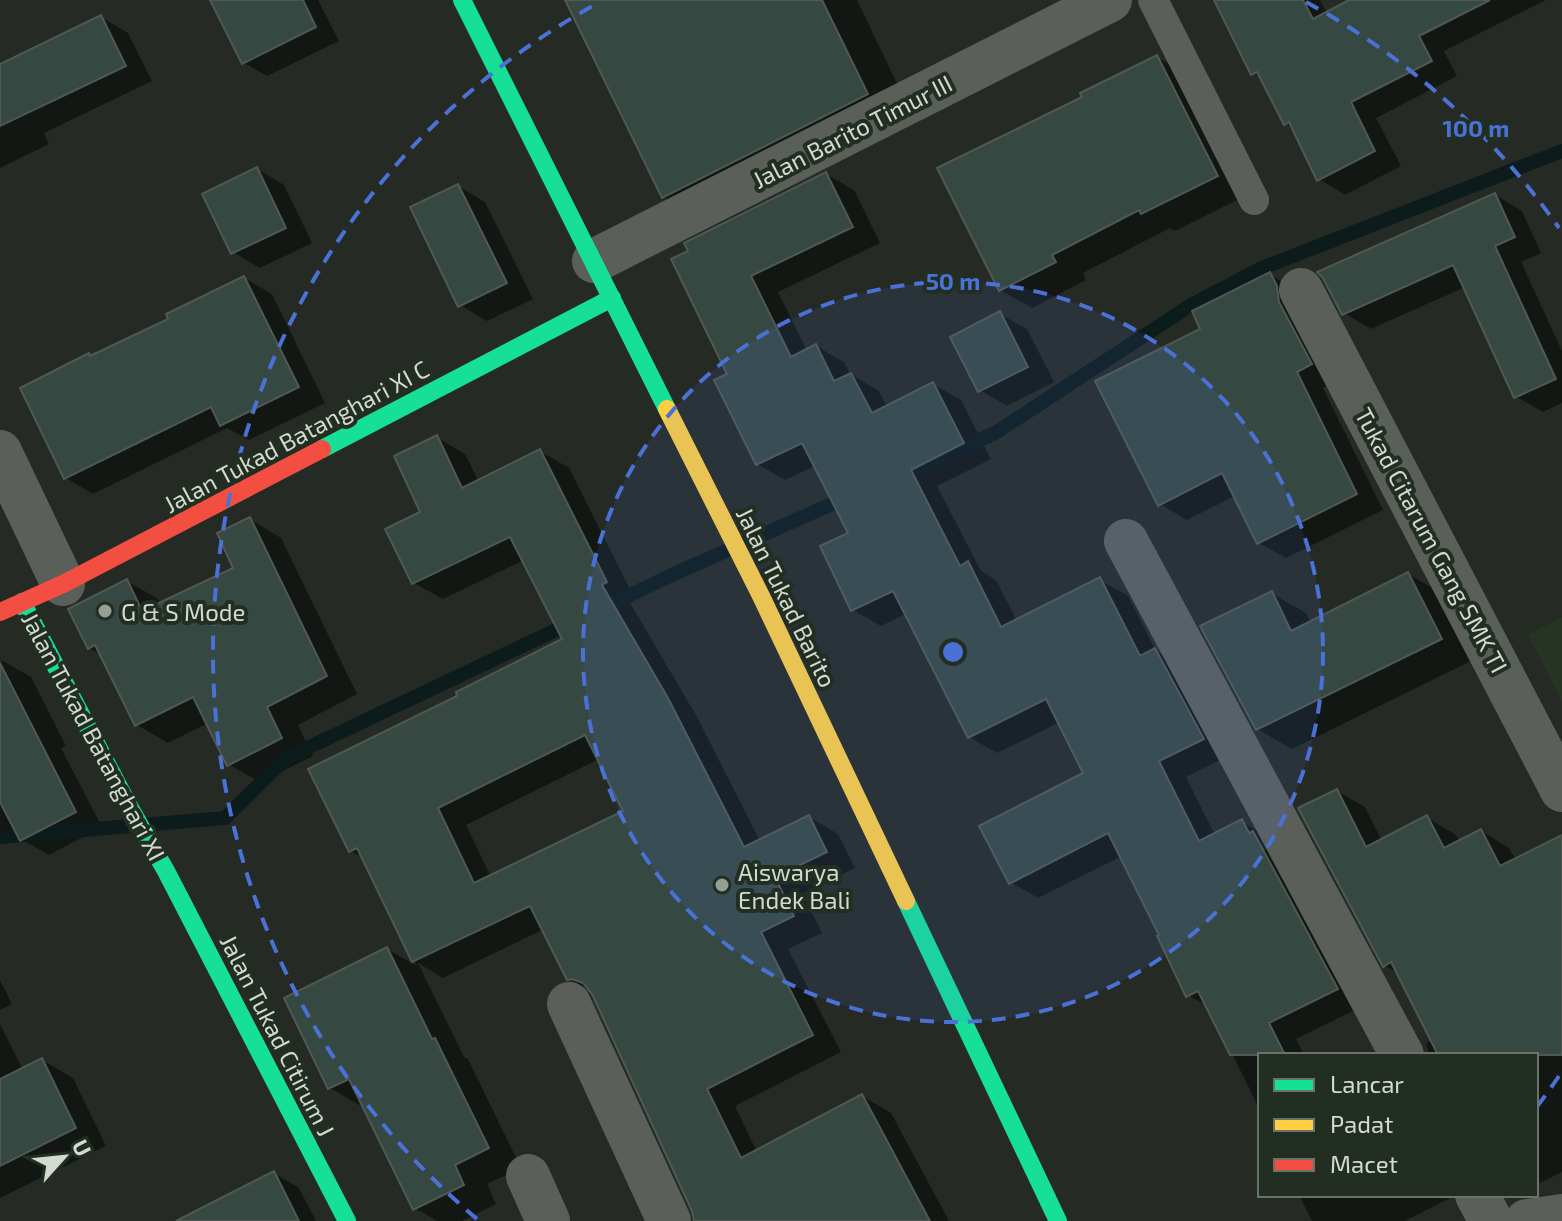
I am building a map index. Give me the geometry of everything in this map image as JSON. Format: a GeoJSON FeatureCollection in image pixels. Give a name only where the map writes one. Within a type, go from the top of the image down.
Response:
{"type":"FeatureCollection","features":[{"type":"Feature","properties":{"kind":"street","name":"Jalan Tukad Barito"},"geometry":{"type":"LineString","coordinates":[[462,0],[761,596],[1058,1221]]}},
{"type":"Feature","properties":{"kind":"street","name":"Jalan Barito Timur III"},"geometry":{"type":"LineString","coordinates":[[603,280],[1110,0]]}},
{"type":"Feature","properties":{"kind":"street","name":"Jalan Tukad Batanghari XI C"},"geometry":{"type":"LineString","coordinates":[[0,612],[63,584],[603,280]]}},
{"type":"Feature","properties":{"kind":"street","name":"Tukad Citarum Gang SMK TI"},"geometry":{"type":"LineString","coordinates":[[1301,290],[1562,790]]}},
{"type":"Feature","properties":{"kind":"street","name":"Jalan Tukad Batanghari XI"},"geometry":{"type":"LineString","coordinates":[[0,452],[63,584]]}},
{"type":"Feature","properties":{"kind":"street"},"geometry":{"type":"LineString","coordinates":[[1126,541],[1401,1053]]}},
{"type":"Feature","properties":{"kind":"street","name":"Jalan Tukad Batanghari XI"},"geometry":{"type":"LineString","coordinates":[[22,602],[166,871]]}},
{"type":"Feature","properties":{"kind":"street","name":"Jalan Tukad Citirum J"},"geometry":{"type":"LineString","coordinates":[[166,871],[347,1221]]}},
{"type":"Feature","properties":{"kind":"street"},"geometry":{"type":"LineString","coordinates":[[569,1004],[669,1221]]}},
{"type":"Feature","properties":{"kind":"street"},"geometry":{"type":"LineString","coordinates":[[528,1176],[548,1221]]}},
{"type":"Feature","properties":{"kind":"street"},"geometry":{"type":"LineString","coordinates":[[1478,1197],[1491,1221]]}},
{"type":"Feature","properties":{"kind":"street"},"geometry":{"type":"LineString","coordinates":[[1527,1221],[1562,1216]]}},
{"type":"Feature","properties":{"kind":"lane"},"geometry":{"type":"LineString","coordinates":[[1153,0],[1254,200]]}},
{"type":"Feature","properties":{"kind":"shaded area"},"geometry":{"type":"Polygon","coordinates":[[[1562,617],[1562,702],[1528,635],[1562,617]]]}},
{"type":"Feature","properties":{"kind":"building"},"geometry":{"type":"Polygon","coordinates":[[[210,0],[303,0],[316,27],[242,64],[210,0]]]}},
{"type":"Feature","properties":{"kind":"building"},"geometry":{"type":"Polygon","coordinates":[[[565,0],[822,0],[868,94],[662,198],[565,0]]]}},
{"type":"Feature","properties":{"kind":"building"},"geometry":{"type":"Polygon","coordinates":[[[1214,0],[1303,0],[1313,19],[1349,0],[1490,0],[1419,36],[1432,61],[1351,102],[1375,151],[1317,181],[1289,122],[1284,125],[1257,72],[1251,75],[1214,0]]]}},
{"type":"Feature","properties":{"kind":"building"},"geometry":{"type":"Polygon","coordinates":[[[101,15],[126,66],[0,126],[0,64],[101,15]]]}},
{"type":"Feature","properties":{"kind":"building"},"geometry":{"type":"Polygon","coordinates":[[[1157,55],[1218,176],[1141,214],[1139,210],[1052,255],[1056,262],[999,291],[937,168],[1082,97],[1080,93],[1157,55]]]}},
{"type":"Feature","properties":{"kind":"building"},"geometry":{"type":"Polygon","coordinates":[[[257,167],[286,228],[231,254],[202,194],[257,167]]]}},
{"type":"Feature","properties":{"kind":"building"},"geometry":{"type":"Polygon","coordinates":[[[826,172],[853,227],[751,276],[791,357],[816,344],[834,381],[851,373],[872,413],[933,382],[964,443],[911,470],[960,566],[968,561],[1001,627],[1100,577],[1140,656],[1155,648],[1204,739],[1159,761],[1199,841],[1242,819],[1249,833],[1253,831],[1338,989],[1269,1023],[1284,1053],[1230,1055],[1198,991],[1186,997],[1108,833],[1009,884],[979,826],[1083,773],[1046,699],[968,738],[893,591],[851,611],[820,546],[848,533],[802,443],[756,465],[714,380],[727,374],[671,259],[688,251],[684,243],[826,172]]]}},
{"type":"Feature","properties":{"kind":"building"},"geometry":{"type":"Polygon","coordinates":[[[458,184],[507,283],[458,307],[410,207],[458,184]]]}},
{"type":"Feature","properties":{"kind":"building"},"geometry":{"type":"Polygon","coordinates":[[[1495,193],[1515,237],[1495,246],[1556,379],[1514,398],[1453,265],[1342,315],[1317,272],[1495,193]]]}},
{"type":"Feature","properties":{"kind":"building"},"geometry":{"type":"Polygon","coordinates":[[[1270,272],[1277,286],[1279,302],[1312,364],[1297,372],[1357,494],[1257,544],[1222,473],[1158,506],[1095,381],[1200,329],[1192,311],[1270,272]]]}},
{"type":"Feature","properties":{"kind":"building"},"geometry":{"type":"Polygon","coordinates":[[[244,276],[299,387],[220,426],[211,407],[64,479],[20,388],[89,353],[90,356],[168,319],[166,314],[244,276]]]}},
{"type":"Feature","properties":{"kind":"building"},"geometry":{"type":"Polygon","coordinates":[[[1000,311],[1028,367],[978,392],[950,337],[1000,311]]]}},
{"type":"Feature","properties":{"kind":"building"},"geometry":{"type":"Polygon","coordinates":[[[437,435],[462,488],[540,449],[607,582],[602,585],[668,698],[744,847],[809,815],[827,852],[775,877],[794,916],[761,932],[813,1035],[707,1089],[741,1158],[862,1094],[930,1221],[694,1221],[592,994],[583,983],[567,980],[530,906],[412,962],[357,848],[349,852],[308,769],[457,696],[456,692],[562,639],[510,537],[412,584],[385,529],[420,512],[394,456],[437,435]],[[585,735],[438,808],[474,883],[623,811],[585,735]]]}},
{"type":"Feature","properties":{"kind":"building"},"geometry":{"type":"Polygon","coordinates":[[[250,517],[327,676],[267,707],[282,738],[227,766],[193,697],[135,726],[95,645],[88,649],[68,609],[127,579],[142,611],[233,568],[217,533],[250,517]]]}},
{"type":"Feature","properties":{"kind":"building"},"geometry":{"type":"Polygon","coordinates":[[[1408,572],[1442,639],[1256,730],[1200,626],[1272,591],[1291,631],[1408,572]]]}},
{"type":"Feature","properties":{"kind":"building"},"geometry":{"type":"Polygon","coordinates":[[[0,663],[76,812],[20,841],[0,802],[0,663]]]}},
{"type":"Feature","properties":{"kind":"building"},"geometry":{"type":"Polygon","coordinates":[[[1337,789],[1366,847],[1427,815],[1444,848],[1481,829],[1500,866],[1562,835],[1562,1055],[1437,1053],[1391,962],[1383,967],[1298,808],[1337,789]]]}},
{"type":"Feature","properties":{"kind":"building"},"geometry":{"type":"Polygon","coordinates":[[[387,947],[489,1148],[455,1165],[464,1185],[413,1210],[349,1079],[328,1089],[284,998],[387,947]]]}},
{"type":"Feature","properties":{"kind":"building"},"geometry":{"type":"Polygon","coordinates":[[[42,1058],[76,1128],[0,1166],[0,1079],[42,1058]]]}},
{"type":"Feature","properties":{"kind":"building"},"geometry":{"type":"Polygon","coordinates":[[[274,1171],[299,1221],[176,1221],[274,1171]]]}},
{"type":"Feature","properties":{"kind":"waterway"},"geometry":{"type":"LineString","coordinates":[[900,475],[995,433],[1191,305],[1262,268],[1562,151]]}},
{"type":"Feature","properties":{"kind":"waterway"},"geometry":{"type":"LineString","coordinates":[[597,611],[848,497]]}},
{"type":"Feature","properties":{"kind":"waterway"},"geometry":{"type":"LineString","coordinates":[[0,837],[225,818],[286,758],[575,621]]}},
{"type":"Feature","properties":{"kind":"traffic: fast"},"geometry":{"type":"LineString","coordinates":[[462,0],[667,409]]}},
{"type":"Feature","properties":{"kind":"traffic: fast"},"geometry":{"type":"LineString","coordinates":[[322,449],[612,298]]}},
{"type":"Feature","properties":{"kind":"traffic: fast"},"geometry":{"type":"LineString","coordinates":[[22,602],[166,871],[347,1221]]}},
{"type":"Feature","properties":{"kind":"traffic: fast"},"geometry":{"type":"LineString","coordinates":[[906,901],[1058,1221]]}},
{"type":"Feature","properties":{"kind":"traffic: slow"},"geometry":{"type":"LineString","coordinates":[[667,409],[761,596],[906,901]]}},
{"type":"Feature","properties":{"kind":"traffic: jam"},"geometry":{"type":"LineString","coordinates":[[0,612],[63,584],[322,449]]}},
{"type":"Feature","properties":{"kind":"place","name":"G & S Mode"},"geometry":{"type":"Point","coordinates":[105,611]}},
{"type":"Feature","properties":{"kind":"place","name":"Aiswarya Endek Bali"},"geometry":{"type":"Point","coordinates":[722,885]}}]}
